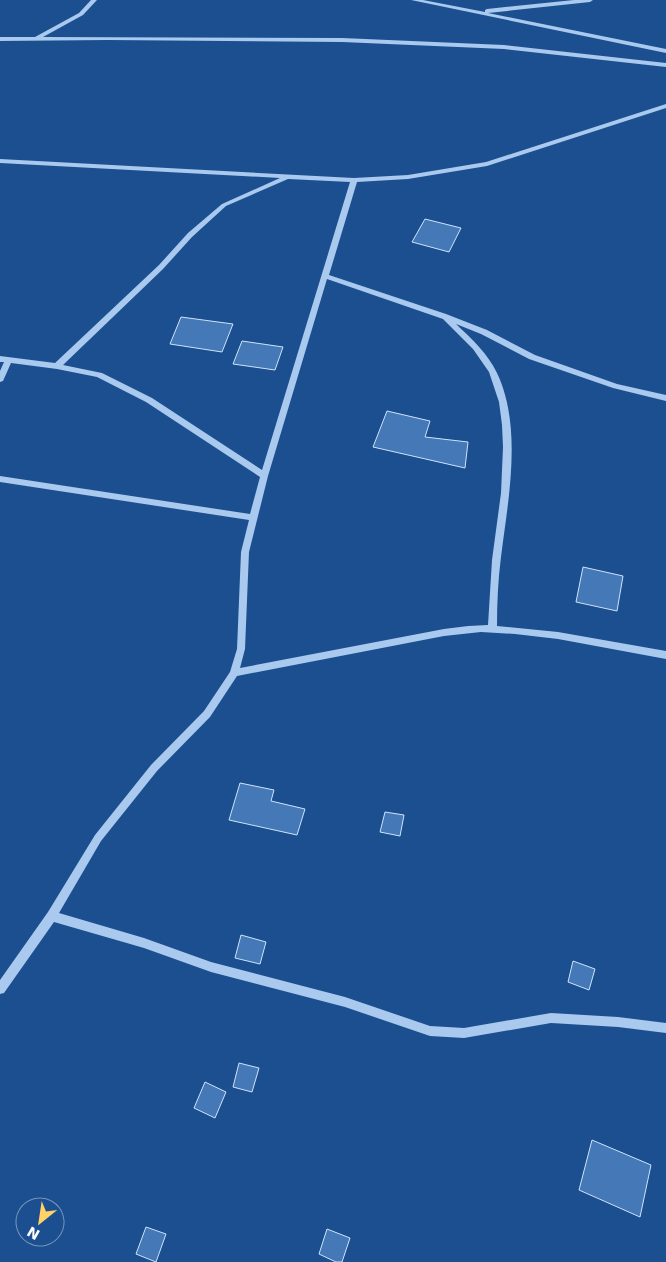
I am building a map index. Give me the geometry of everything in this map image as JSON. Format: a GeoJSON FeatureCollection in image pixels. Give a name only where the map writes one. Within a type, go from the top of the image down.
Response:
{"type":"FeatureCollection","features":[{"type":"Feature","properties":{"kind":"street"},"geometry":{"type":"LineString","coordinates":[[34,39],[82,14],[94,0]]}},
{"type":"Feature","properties":{"kind":"street"},"geometry":{"type":"LineString","coordinates":[[414,0],[666,51]]}},
{"type":"Feature","properties":{"kind":"street"},"geometry":{"type":"LineString","coordinates":[[474,12],[590,0]]}},
{"type":"Feature","properties":{"kind":"street"},"geometry":{"type":"LineString","coordinates":[[0,39],[342,40],[504,47],[666,65]]}},
{"type":"Feature","properties":{"kind":"street"},"geometry":{"type":"LineString","coordinates":[[0,160],[354,180],[408,177],[487,164],[666,106]]}},
{"type":"Feature","properties":{"kind":"street"},"geometry":{"type":"LineString","coordinates":[[57,366],[161,267],[190,235],[224,205],[290,176]]}},
{"type":"Feature","properties":{"kind":"street"},"geometry":{"type":"LineString","coordinates":[[0,989],[52,916],[98,838],[154,768],[207,714],[234,673],[241,649],[245,552],[264,476],[354,180]]}},
{"type":"Feature","properties":{"kind":"street"},"geometry":{"type":"LineString","coordinates":[[325,276],[444,316],[484,332],[532,357],[616,386],[666,398]]}},
{"type":"Feature","properties":{"kind":"street"},"geometry":{"type":"LineString","coordinates":[[444,316],[472,344],[489,366],[497,381],[506,426],[506,488],[496,562],[492,629]]}},
{"type":"Feature","properties":{"kind":"street"},"geometry":{"type":"LineString","coordinates":[[0,360],[57,366],[99,375],[149,400],[264,476]]}},
{"type":"Feature","properties":{"kind":"street"},"geometry":{"type":"LineString","coordinates":[[0,379],[9,360]]}},
{"type":"Feature","properties":{"kind":"street"},"geometry":{"type":"LineString","coordinates":[[0,479],[254,518]]}},
{"type":"Feature","properties":{"kind":"street"},"geometry":{"type":"LineString","coordinates":[[234,673],[446,631],[492,629],[542,634],[666,656]]}},
{"type":"Feature","properties":{"kind":"street"},"geometry":{"type":"LineString","coordinates":[[52,916],[144,943],[210,967],[345,1002],[430,1031],[464,1033],[551,1018],[618,1022],[666,1028]]}},
{"type":"Feature","properties":{"kind":"building"},"geometry":{"type":"Polygon","coordinates":[[[425,219],[461,228],[449,252],[412,242],[425,219]]]}},
{"type":"Feature","properties":{"kind":"building"},"geometry":{"type":"Polygon","coordinates":[[[181,317],[233,324],[222,352],[170,344],[181,317]]]}},
{"type":"Feature","properties":{"kind":"building"},"geometry":{"type":"Polygon","coordinates":[[[242,341],[283,347],[275,370],[233,364],[242,341]]]}},
{"type":"Feature","properties":{"kind":"building"},"geometry":{"type":"Polygon","coordinates":[[[387,411],[430,421],[425,437],[468,442],[465,468],[373,447],[387,411]]]}},
{"type":"Feature","properties":{"kind":"building"},"geometry":{"type":"Polygon","coordinates":[[[583,567],[623,576],[617,611],[576,602],[583,567]]]}},
{"type":"Feature","properties":{"kind":"building"},"geometry":{"type":"Polygon","coordinates":[[[240,783],[274,790],[271,801],[305,809],[297,835],[229,820],[240,783]]]}},
{"type":"Feature","properties":{"kind":"building"},"geometry":{"type":"Polygon","coordinates":[[[385,812],[404,815],[400,836],[380,832],[385,812]]]}},
{"type":"Feature","properties":{"kind":"building"},"geometry":{"type":"Polygon","coordinates":[[[241,935],[266,942],[260,964],[235,958],[241,935]]]}},
{"type":"Feature","properties":{"kind":"building"},"geometry":{"type":"Polygon","coordinates":[[[573,961],[595,969],[589,990],[568,982],[573,961]]]}},
{"type":"Feature","properties":{"kind":"building"},"geometry":{"type":"Polygon","coordinates":[[[239,1063],[259,1068],[252,1092],[233,1087],[239,1063]]]}},
{"type":"Feature","properties":{"kind":"building"},"geometry":{"type":"Polygon","coordinates":[[[205,1082],[226,1092],[215,1118],[194,1108],[205,1082]]]}},
{"type":"Feature","properties":{"kind":"building"},"geometry":{"type":"Polygon","coordinates":[[[592,1140],[651,1165],[640,1217],[579,1190],[592,1140]]]}},
{"type":"Feature","properties":{"kind":"building"},"geometry":{"type":"Polygon","coordinates":[[[146,1227],[166,1234],[156,1262],[136,1254],[146,1227]]]}},
{"type":"Feature","properties":{"kind":"building"},"geometry":{"type":"Polygon","coordinates":[[[327,1229],[350,1238],[342,1262],[336,1262],[319,1254],[327,1229]]]}}]}
